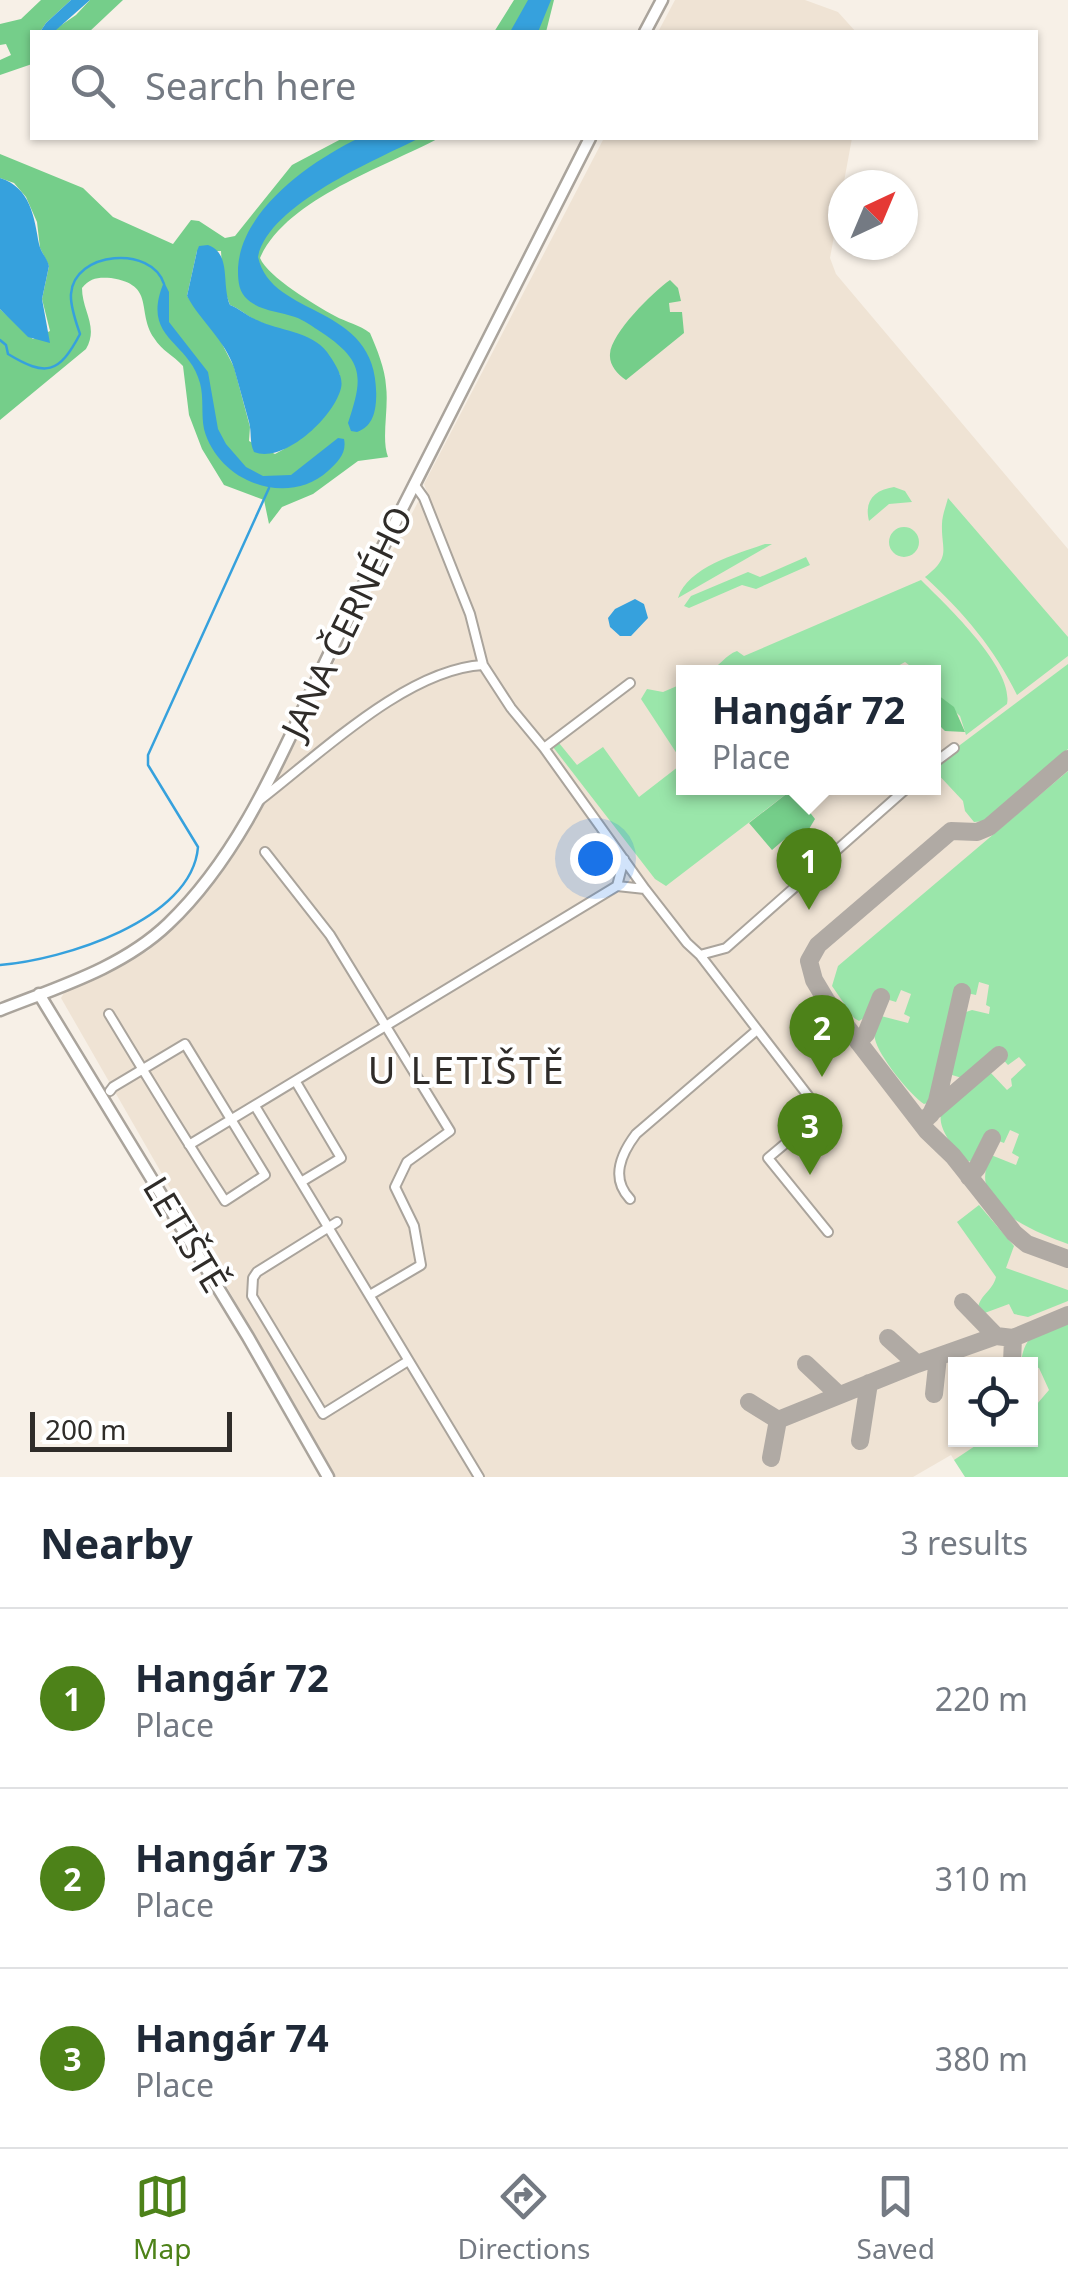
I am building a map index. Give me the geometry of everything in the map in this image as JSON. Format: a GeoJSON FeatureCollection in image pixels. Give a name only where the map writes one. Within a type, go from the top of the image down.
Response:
{"type":"FeatureCollection","features":[{"type":"Feature","properties":{"kind":"street"},"geometry":{"type":"LineString","coordinates":[[646,30],[662,0]]}},
{"type":"Feature","properties":{"kind":"street","name":"JANA ČERNÉHO"},"geometry":{"type":"LineString","coordinates":[[0,1010],[116,962],[150,940],[202,888],[228,851],[589,140]]}},
{"type":"Feature","properties":{"kind":"street"},"geometry":{"type":"LineString","coordinates":[[414,484],[424,498],[470,614],[483,665],[645,889],[818,1111],[768,1158],[828,1232]]}},
{"type":"Feature","properties":{"kind":"street"},"geometry":{"type":"LineString","coordinates":[[253,806],[368,714],[456,666],[483,665]]}},
{"type":"Feature","properties":{"kind":"street"},"geometry":{"type":"LineString","coordinates":[[544,748],[630,684]]}},
{"type":"Feature","properties":{"kind":"street"},"geometry":{"type":"LineString","coordinates":[[941,758],[954,748]]}},
{"type":"Feature","properties":{"kind":"street"},"geometry":{"type":"LineString","coordinates":[[700,955],[726,948],[899,795]]}},
{"type":"Feature","properties":{"kind":"street"},"geometry":{"type":"LineString","coordinates":[[265,852],[330,935],[450,1131],[407,1162],[395,1187],[414,1226],[421,1265],[370,1295]]}},
{"type":"Feature","properties":{"kind":"street"},"geometry":{"type":"LineString","coordinates":[[617,886],[624,859]]}},
{"type":"Feature","properties":{"kind":"street"},"geometry":{"type":"LineString","coordinates":[[189,1145],[617,886],[645,889]]}},
{"type":"Feature","properties":{"kind":"street","name":"LETIŠTĚ"},"geometry":{"type":"LineString","coordinates":[[39,994],[248,1337],[328,1477]]}},
{"type":"Feature","properties":{"kind":"street"},"geometry":{"type":"LineString","coordinates":[[109,1014],[143,1070],[189,1145],[224,1201],[266,1175],[185,1044],[143,1070],[110,1090]]}},
{"type":"Feature","properties":{"kind":"street"},"geometry":{"type":"LineString","coordinates":[[630,1199],[622,1190],[619,1165],[636,1134],[757,1030]]}},
{"type":"Feature","properties":{"kind":"street"},"geometry":{"type":"LineString","coordinates":[[296,1082],[341,1158],[301,1182]]}},
{"type":"Feature","properties":{"kind":"street"},"geometry":{"type":"LineString","coordinates":[[255,1106],[301,1182],[332,1224],[408,1361],[480,1477]]}},
{"type":"Feature","properties":{"kind":"street"},"geometry":{"type":"LineString","coordinates":[[332,1224],[257,1272],[252,1296],[322,1414],[408,1361]]}},
{"type":"Feature","properties":{"kind":"shaded area"},"geometry":{"type":"Polygon","coordinates":[[[675,0],[805,0],[838,12],[854,30],[659,30],[675,0]]]}},
{"type":"Feature","properties":{"kind":"shaded area"},"geometry":{"type":"Polygon","coordinates":[[[603,140],[852,140],[846,170],[828,170],[828,260],[1068,549],[1068,1477],[954,1460],[951,1455],[913,1477],[336,1477],[61,998],[65,991],[148,951],[184,917],[244,835],[419,500],[428,495],[424,484],[603,140]]]}},
{"type":"Feature","properties":{"kind":"green space"},"geometry":{"type":"Polygon","coordinates":[[[41,0],[71,0],[41,30],[30,30],[30,65],[0,75],[0,60],[11,55],[6,44],[0,45],[0,24],[21,19],[41,0]]]}},
{"type":"Feature","properties":{"kind":"green space"},"geometry":{"type":"Polygon","coordinates":[[[90,0],[123,0],[91,30],[54,30],[90,0]]]}},
{"type":"Feature","properties":{"kind":"green space"},"geometry":{"type":"Polygon","coordinates":[[[514,0],[554,0],[546,30],[495,30],[514,0]]]}},
{"type":"Feature","properties":{"kind":"green space"},"geometry":{"type":"Polygon","coordinates":[[[339,140],[435,140],[314,202],[291,218],[260,258],[272,274],[293,290],[370,333],[385,379],[388,457],[358,461],[313,494],[282,507],[269,524],[264,500],[224,485],[202,449],[189,415],[183,366],[154,338],[140,293],[125,281],[111,278],[95,279],[82,288],[91,333],[86,349],[0,420],[0,309],[33,339],[50,331],[42,299],[49,266],[40,248],[37,222],[26,197],[14,183],[0,178],[0,154],[83,188],[113,217],[173,244],[191,220],[225,238],[235,236],[292,165],[339,140]],[[197,251],[187,296],[218,336],[234,367],[250,427],[249,441],[275,454],[316,422],[340,375],[313,343],[257,321],[230,305],[223,286],[221,251],[197,251]]]}},
{"type":"Feature","properties":{"kind":"green space"},"geometry":{"type":"Polygon","coordinates":[[[670,280],[678,288],[681,301],[669,303],[670,312],[682,312],[684,333],[626,380],[612,365],[612,345],[634,314],[670,280]]]}},
{"type":"Feature","properties":{"kind":"green space"},"geometry":{"type":"Polygon","coordinates":[[[894,487],[905,491],[912,502],[889,504],[869,521],[872,498],[894,487]]]}},
{"type":"Feature","properties":{"kind":"green space"},"geometry":{"type":"Polygon","coordinates":[[[948,498],[1068,637],[1068,656],[1017,695],[977,632],[925,577],[942,558],[942,521],[948,498]]]}},
{"type":"Feature","properties":{"kind":"green space"},"geometry":{"type":"Polygon","coordinates":[[[904,527],[918,536],[919,542],[910,556],[904,557],[890,548],[889,542],[898,528],[904,527]]]}},
{"type":"Feature","properties":{"kind":"green space"},"geometry":{"type":"Polygon","coordinates":[[[772,544],[678,598],[683,587],[703,570],[772,544]]]}},
{"type":"Feature","properties":{"kind":"green space"},"geometry":{"type":"Polygon","coordinates":[[[806,557],[810,565],[756,589],[742,585],[689,608],[684,606],[691,596],[748,572],[760,577],[806,557]]]}},
{"type":"Feature","properties":{"kind":"green space"},"geometry":{"type":"Polygon","coordinates":[[[921,580],[989,655],[1006,689],[1007,704],[966,735],[960,716],[941,698],[941,665],[905,662],[718,665],[737,651],[744,656],[921,580]]]}},
{"type":"Feature","properties":{"kind":"green space"},"geometry":{"type":"Polygon","coordinates":[[[1068,664],[1068,749],[985,821],[974,822],[963,801],[941,777],[941,759],[1068,664]]]}},
{"type":"Feature","properties":{"kind":"green space"},"geometry":{"type":"Polygon","coordinates":[[[676,686],[676,752],[641,699],[647,689],[663,692],[676,686]]]}},
{"type":"Feature","properties":{"kind":"green space"},"geometry":{"type":"Polygon","coordinates":[[[941,697],[954,707],[965,732],[945,731],[941,727],[941,697]]]}},
{"type":"Feature","properties":{"kind":"green space"},"geometry":{"type":"Polygon","coordinates":[[[559,743],[577,765],[603,747],[639,797],[676,768],[676,795],[785,795],[666,886],[655,879],[553,747],[559,743]]]}},
{"type":"Feature","properties":{"kind":"green space"},"geometry":{"type":"Polygon","coordinates":[[[1068,771],[1068,1244],[1006,1213],[987,1188],[985,1173],[991,1155],[1016,1165],[1019,1157],[1012,1153],[1019,1134],[1010,1130],[1004,1143],[986,1136],[972,1162],[963,1160],[943,1129],[941,1118],[949,1101],[989,1071],[1007,1090],[1012,1086],[1011,1079],[1026,1065],[1019,1057],[1008,1065],[996,1052],[962,1078],[952,1075],[963,1013],[972,1010],[989,1014],[989,985],[979,982],[976,995],[957,991],[934,1096],[924,1104],[888,1064],[875,1036],[881,1016],[908,1023],[910,1017],[904,1014],[911,994],[901,990],[896,1002],[876,996],[869,1015],[859,1021],[832,986],[838,966],[1068,771]]]}},
{"type":"Feature","properties":{"kind":"green space"},"geometry":{"type":"Polygon","coordinates":[[[785,795],[826,795],[808,810],[815,819],[806,834],[787,837],[772,850],[749,823],[785,795]]]}},
{"type":"Feature","properties":{"kind":"green space"},"geometry":{"type":"Polygon","coordinates":[[[979,1205],[1014,1246],[1006,1268],[1068,1290],[1068,1301],[1028,1317],[1014,1314],[1009,1304],[982,1314],[978,1310],[996,1277],[957,1222],[979,1205]]]}},
{"type":"Feature","properties":{"kind":"green space"},"geometry":{"type":"Polygon","coordinates":[[[1068,1321],[1068,1477],[965,1477],[954,1460],[974,1447],[1038,1447],[1038,1403],[1049,1390],[1038,1368],[1038,1357],[1022,1357],[1030,1339],[1068,1321]]]}},
{"type":"Feature","properties":{"kind":"water"},"geometry":{"type":"Polygon","coordinates":[[[71,0],[90,0],[56,30],[41,30],[71,0]]]}},
{"type":"Feature","properties":{"kind":"water"},"geometry":{"type":"Polygon","coordinates":[[[528,0],[551,0],[539,30],[511,30],[528,0]]]}},
{"type":"Feature","properties":{"kind":"water"},"geometry":{"type":"Polygon","coordinates":[[[355,140],[416,140],[302,202],[266,238],[258,257],[267,277],[283,292],[345,328],[362,345],[373,369],[376,401],[371,420],[357,432],[351,431],[348,423],[357,372],[346,352],[305,322],[250,302],[238,279],[242,247],[251,226],[282,190],[320,160],[355,140]]]}},
{"type":"Feature","properties":{"kind":"water"},"geometry":{"type":"Polygon","coordinates":[[[0,178],[25,196],[49,266],[42,299],[50,343],[28,337],[0,309],[0,178]]]}},
{"type":"Feature","properties":{"kind":"water"},"geometry":{"type":"Polygon","coordinates":[[[208,245],[223,262],[230,305],[320,345],[340,374],[341,388],[329,412],[306,435],[279,451],[254,452],[230,358],[187,296],[199,246],[208,245]]]}},
{"type":"Feature","properties":{"kind":"water"},"geometry":{"type":"Polygon","coordinates":[[[164,282],[169,292],[169,322],[208,372],[218,429],[226,444],[246,467],[263,476],[291,475],[338,438],[344,439],[343,453],[328,471],[293,488],[274,488],[256,484],[224,463],[204,429],[201,389],[194,369],[162,328],[158,316],[164,282]]]}},
{"type":"Feature","properties":{"kind":"water"},"geometry":{"type":"Polygon","coordinates":[[[635,599],[644,604],[648,618],[631,636],[620,636],[610,627],[608,618],[615,609],[635,599]]]}},
{"type":"Feature","properties":{"kind":"waterway"},"geometry":{"type":"LineString","coordinates":[[0,340],[8,354],[32,366],[50,368],[65,357],[80,334],[71,294],[75,280],[85,269],[114,258],[130,259],[157,271],[164,284]]}},
{"type":"Feature","properties":{"kind":"waterway"},"geometry":{"type":"LineString","coordinates":[[0,965],[56,955],[120,932],[149,916],[173,896],[190,873],[198,847],[148,765],[148,755],[269,488]]}},
{"type":"Feature","properties":{"kind":"taxiway"},"geometry":{"type":"LineString","coordinates":[[1068,759],[989,827],[977,832],[951,831],[818,945],[809,961],[814,980],[826,1000],[927,1131],[953,1156],[1014,1233],[1027,1244],[1068,1259]]}},
{"type":"Feature","properties":{"kind":"taxiway"},"geometry":{"type":"LineString","coordinates":[[921,1123],[937,1101],[962,992]]}},
{"type":"Feature","properties":{"kind":"taxiway"},"geometry":{"type":"LineString","coordinates":[[858,1042],[866,1034],[881,997]]}},
{"type":"Feature","properties":{"kind":"taxiway"},"geometry":{"type":"LineString","coordinates":[[935,1110],[999,1055]]}},
{"type":"Feature","properties":{"kind":"taxiway"},"geometry":{"type":"LineString","coordinates":[[969,1177],[992,1138]]}},
{"type":"Feature","properties":{"kind":"taxiway"},"geometry":{"type":"LineString","coordinates":[[963,1302],[996,1336]]}},
{"type":"Feature","properties":{"kind":"taxiway"},"geometry":{"type":"LineString","coordinates":[[778,1420],[917,1364],[996,1336],[1013,1338],[1068,1315]]}},
{"type":"Feature","properties":{"kind":"taxiway"},"geometry":{"type":"LineString","coordinates":[[888,1338],[917,1364]]}},
{"type":"Feature","properties":{"kind":"taxiway"},"geometry":{"type":"LineString","coordinates":[[1012,1357],[1013,1338]]}},
{"type":"Feature","properties":{"kind":"taxiway"},"geometry":{"type":"LineString","coordinates":[[934,1394],[938,1357]]}},
{"type":"Feature","properties":{"kind":"taxiway"},"geometry":{"type":"LineString","coordinates":[[806,1364],[839,1395]]}},
{"type":"Feature","properties":{"kind":"taxiway"},"geometry":{"type":"LineString","coordinates":[[860,1441],[869,1383]]}},
{"type":"Feature","properties":{"kind":"taxiway"},"geometry":{"type":"LineString","coordinates":[[749,1402],[778,1420]]}},
{"type":"Feature","properties":{"kind":"taxiway"},"geometry":{"type":"LineString","coordinates":[[771,1458],[778,1420]]}},
{"type":"Feature","properties":{"kind":"place","name":"Hangár 72"},"geometry":{"type":"Point","coordinates":[809,910]}},
{"type":"Feature","properties":{"kind":"place","name":"Hangár 73"},"geometry":{"type":"Point","coordinates":[822,1077]}},
{"type":"Feature","properties":{"kind":"place","name":"Hangár 74"},"geometry":{"type":"Point","coordinates":[810,1175]}},
{"type":"Feature","properties":{"kind":"district","name":"U LETIŠTĚ"},"geometry":{"type":"Point","coordinates":[467,1069]}}]}
